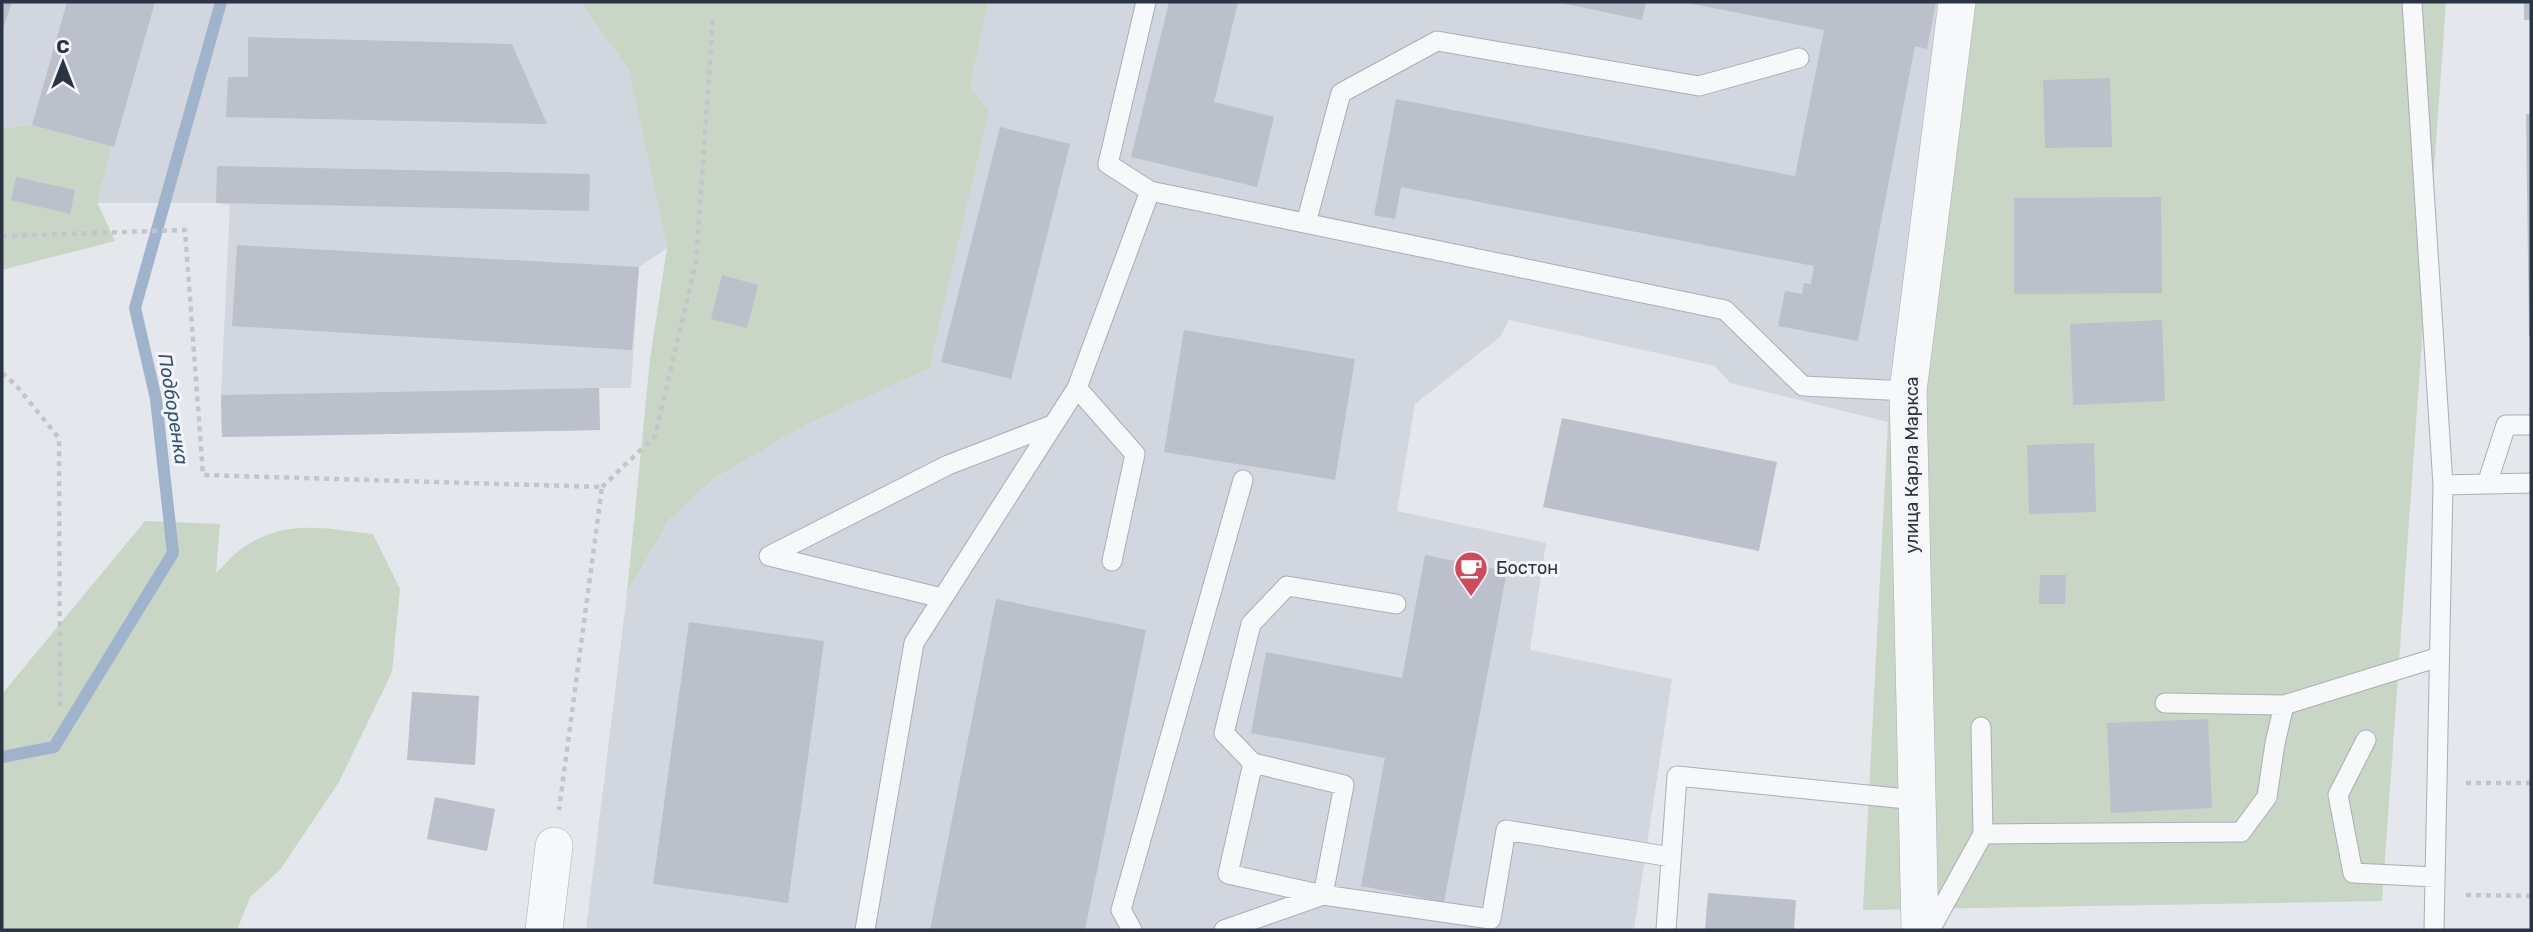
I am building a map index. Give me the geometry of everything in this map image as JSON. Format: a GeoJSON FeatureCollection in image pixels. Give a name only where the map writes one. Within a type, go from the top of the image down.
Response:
{"type":"FeatureCollection","features":[{"type":"Feature","properties":{"kind":"street","name":"улица Карла Маркса"},"geometry":{"type":"LineString","coordinates":[[1920,930],[1909,391],[1957,2]]}},
{"type":"Feature","properties":{"kind":"street"},"geometry":{"type":"LineString","coordinates":[[544,930],[554,846]]}},
{"type":"Feature","properties":{"kind":"lane"},"geometry":{"type":"LineString","coordinates":[[1146,2],[1108,164],[1150,191],[1725,310],[1803,386],[1909,391]]}},
{"type":"Feature","properties":{"kind":"lane"},"geometry":{"type":"LineString","coordinates":[[2412,2],[2443,485],[2434,930]]}},
{"type":"Feature","properties":{"kind":"lane"},"geometry":{"type":"LineString","coordinates":[[1306,223],[1341,93],[1437,41],[1699,86],[1799,58]]}},
{"type":"Feature","properties":{"kind":"lane"},"geometry":{"type":"LineString","coordinates":[[865,930],[914,643],[1077,388],[1150,191]]}},
{"type":"Feature","properties":{"kind":"lane"},"geometry":{"type":"LineString","coordinates":[[1077,388],[1135,454],[1112,561]]}},
{"type":"Feature","properties":{"kind":"lane"},"geometry":{"type":"LineString","coordinates":[[942,598],[769,556],[948,465],[1052,425]]}},
{"type":"Feature","properties":{"kind":"lane"},"geometry":{"type":"LineString","coordinates":[[2487,484],[2506,425],[2531,425]]}},
{"type":"Feature","properties":{"kind":"lane"},"geometry":{"type":"LineString","coordinates":[[1132,930],[1121,910],[1244,480]]}},
{"type":"Feature","properties":{"kind":"lane"},"geometry":{"type":"LineString","coordinates":[[2443,485],[2531,483]]}},
{"type":"Feature","properties":{"kind":"lane"},"geometry":{"type":"LineString","coordinates":[[1323,895],[1345,785],[1252,763],[1224,733],[1251,624],[1287,586],[1396,604]]}},
{"type":"Feature","properties":{"kind":"lane"},"geometry":{"type":"LineString","coordinates":[[2165,703],[2284,705],[2439,657]]}},
{"type":"Feature","properties":{"kind":"lane"},"geometry":{"type":"LineString","coordinates":[[1983,834],[2241,832],[2267,797],[2284,705]]}},
{"type":"Feature","properties":{"kind":"lane"},"geometry":{"type":"LineString","coordinates":[[1930,930],[1983,834],[1981,727]]}},
{"type":"Feature","properties":{"kind":"lane"},"geometry":{"type":"LineString","coordinates":[[2366,740],[2338,795],[2353,873],[2435,885]]}},
{"type":"Feature","properties":{"kind":"lane"},"geometry":{"type":"LineString","coordinates":[[1252,763],[1228,874],[1323,895],[1491,919],[1506,830],[1671,858]]}},
{"type":"Feature","properties":{"kind":"lane"},"geometry":{"type":"LineString","coordinates":[[1666,930],[1677,776],[1917,800]]}},
{"type":"Feature","properties":{"kind":"lane"},"geometry":{"type":"LineString","coordinates":[[1224,930],[1323,895]]}},
{"type":"Feature","properties":{"kind":"path"},"geometry":{"type":"LineString","coordinates":[[554,846],[602,487],[655,436],[696,262],[713,19]]}},
{"type":"Feature","properties":{"kind":"path"},"geometry":{"type":"LineString","coordinates":[[2,236],[185,230],[203,475],[602,487]]}},
{"type":"Feature","properties":{"kind":"path"},"geometry":{"type":"LineString","coordinates":[[2,373],[15,384],[59,439],[61,710]]}},
{"type":"Feature","properties":{"kind":"path"},"geometry":{"type":"LineString","coordinates":[[2437,783],[2531,783]]}},
{"type":"Feature","properties":{"kind":"path"},"geometry":{"type":"LineString","coordinates":[[2435,885],[2531,896]]}},
{"type":"Feature","properties":{"kind":"shaded area"},"geometry":{"type":"Polygon","coordinates":[[[2,2],[581,2],[629,71],[667,248],[639,267],[631,388],[599,388],[600,430],[222,437],[221,395],[230,205],[97,203],[32,125],[2,128],[2,2]]]}},
{"type":"Feature","properties":{"kind":"shaded area"},"geometry":{"type":"Polygon","coordinates":[[[988,2],[1940,2],[1888,422],[1730,383],[1715,366],[1509,320],[1500,337],[1415,404],[1397,511],[1546,543],[1530,650],[1672,679],[1634,930],[586,930],[627,593],[669,520],[713,479],[807,424],[970,88],[988,2]]]}},
{"type":"Feature","properties":{"kind":"green space"},"geometry":{"type":"Polygon","coordinates":[[[581,2],[988,2],[970,88],[989,110],[929,368],[807,424],[713,479],[669,520],[627,593],[650,359],[667,248],[629,71],[581,2]]]}},
{"type":"Feature","properties":{"kind":"green space"},"geometry":{"type":"Polygon","coordinates":[[[1940,2],[2446,2],[2382,901],[1863,910],[1888,422],[1940,2]]]}},
{"type":"Feature","properties":{"kind":"green space"},"geometry":{"type":"Polygon","coordinates":[[[32,125],[111,147],[97,202],[115,241],[2,270],[2,128],[32,125]]]}},
{"type":"Feature","properties":{"kind":"green space"},"geometry":{"type":"Polygon","coordinates":[[[145,521],[220,524],[216,573],[240,550],[256,540],[288,529],[337,529],[373,534],[400,589],[392,672],[339,782],[280,870],[250,897],[237,930],[2,930],[2,694],[145,521]]]}},
{"type":"Feature","properties":{"kind":"building"},"geometry":{"type":"Polygon","coordinates":[[[2,2],[12,2],[2,31],[2,2]]]}},
{"type":"Feature","properties":{"kind":"building"},"geometry":{"type":"Polygon","coordinates":[[[67,2],[155,2],[114,147],[32,125],[67,2]]]}},
{"type":"Feature","properties":{"kind":"building"},"geometry":{"type":"Polygon","coordinates":[[[1169,2],[1238,2],[1214,102],[1274,117],[1257,187],[1131,157],[1169,2]]]}},
{"type":"Feature","properties":{"kind":"building"},"geometry":{"type":"Polygon","coordinates":[[[1557,2],[1646,2],[1642,20],[1557,2]]]}},
{"type":"Feature","properties":{"kind":"building"},"geometry":{"type":"Polygon","coordinates":[[[1683,2],[1936,2],[1927,49],[1915,46],[1858,341],[1778,326],[1785,291],[1802,294],[1804,283],[1811,284],[1814,266],[1401,187],[1395,219],[1374,215],[1396,99],[1795,176],[1824,30],[1683,2]]]}},
{"type":"Feature","properties":{"kind":"building"},"geometry":{"type":"Polygon","coordinates":[[[2524,2],[2531,2],[2531,20],[2524,20],[2524,2]]]}},
{"type":"Feature","properties":{"kind":"building"},"geometry":{"type":"Polygon","coordinates":[[[248,37],[512,44],[547,124],[226,117],[228,77],[248,77],[248,37]]]}},
{"type":"Feature","properties":{"kind":"building"},"geometry":{"type":"Polygon","coordinates":[[[2110,78],[2112,147],[2045,148],[2043,80],[2110,78]]]}},
{"type":"Feature","properties":{"kind":"building"},"geometry":{"type":"Polygon","coordinates":[[[2526,114],[2531,114],[2531,336],[2529,336],[2526,114]]]}},
{"type":"Feature","properties":{"kind":"building"},"geometry":{"type":"Polygon","coordinates":[[[1000,127],[1070,144],[1011,379],[941,362],[1000,127]]]}},
{"type":"Feature","properties":{"kind":"building"},"geometry":{"type":"Polygon","coordinates":[[[217,166],[590,174],[589,211],[216,203],[217,166]]]}},
{"type":"Feature","properties":{"kind":"building"},"geometry":{"type":"Polygon","coordinates":[[[16,177],[75,190],[70,214],[11,200],[16,177]]]}},
{"type":"Feature","properties":{"kind":"building"},"geometry":{"type":"Polygon","coordinates":[[[2161,197],[2162,293],[2014,294],[2014,198],[2161,197]]]}},
{"type":"Feature","properties":{"kind":"building"},"geometry":{"type":"Polygon","coordinates":[[[237,245],[639,267],[632,350],[232,326],[237,245]]]}},
{"type":"Feature","properties":{"kind":"building"},"geometry":{"type":"Polygon","coordinates":[[[722,275],[758,285],[747,328],[711,319],[722,275]]]}},
{"type":"Feature","properties":{"kind":"building"},"geometry":{"type":"Polygon","coordinates":[[[2162,320],[2165,401],[2073,405],[2070,324],[2162,320]]]}},
{"type":"Feature","properties":{"kind":"building"},"geometry":{"type":"Polygon","coordinates":[[[1184,330],[1355,359],[1335,480],[1164,452],[1184,330]]]}},
{"type":"Feature","properties":{"kind":"building"},"geometry":{"type":"Polygon","coordinates":[[[599,388],[600,430],[222,437],[221,395],[599,388]]]}},
{"type":"Feature","properties":{"kind":"building"},"geometry":{"type":"Polygon","coordinates":[[[1562,418],[1777,462],[1759,551],[1543,507],[1562,418]]]}},
{"type":"Feature","properties":{"kind":"building"},"geometry":{"type":"Polygon","coordinates":[[[2094,443],[2096,512],[2029,514],[2027,445],[2094,443]]]}},
{"type":"Feature","properties":{"kind":"building"},"geometry":{"type":"Polygon","coordinates":[[[1425,555],[1507,571],[1444,902],[1361,886],[1385,758],[1251,733],[1266,652],[1402,678],[1425,555]]]}},
{"type":"Feature","properties":{"kind":"building"},"geometry":{"type":"Polygon","coordinates":[[[2040,575],[2066,575],[2065,604],[2039,604],[2040,575]]]}},
{"type":"Feature","properties":{"kind":"building"},"geometry":{"type":"Polygon","coordinates":[[[996,599],[1146,630],[1085,930],[930,930],[996,599]]]}},
{"type":"Feature","properties":{"kind":"building"},"geometry":{"type":"Polygon","coordinates":[[[689,622],[824,641],[788,903],[653,884],[689,622]]]}},
{"type":"Feature","properties":{"kind":"building"},"geometry":{"type":"Polygon","coordinates":[[[412,692],[479,696],[475,765],[407,760],[412,692]]]}},
{"type":"Feature","properties":{"kind":"building"},"geometry":{"type":"Polygon","coordinates":[[[2208,719],[2212,808],[2111,813],[2107,723],[2208,719]]]}},
{"type":"Feature","properties":{"kind":"building"},"geometry":{"type":"Polygon","coordinates":[[[435,797],[495,809],[487,851],[427,839],[435,797]]]}},
{"type":"Feature","properties":{"kind":"building"},"geometry":{"type":"Polygon","coordinates":[[[1708,893],[1796,900],[1794,930],[1705,930],[1708,893]]]}},
{"type":"Feature","properties":{"kind":"waterway","name":"Подборенка"},"geometry":{"type":"LineString","coordinates":[[2,757],[54,747],[173,553],[156,399],[135,308],[221,2]]}},
{"type":"Feature","properties":{"kind":"place","name":"Бостон"},"geometry":{"type":"Point","coordinates":[1471,598]}}]}
